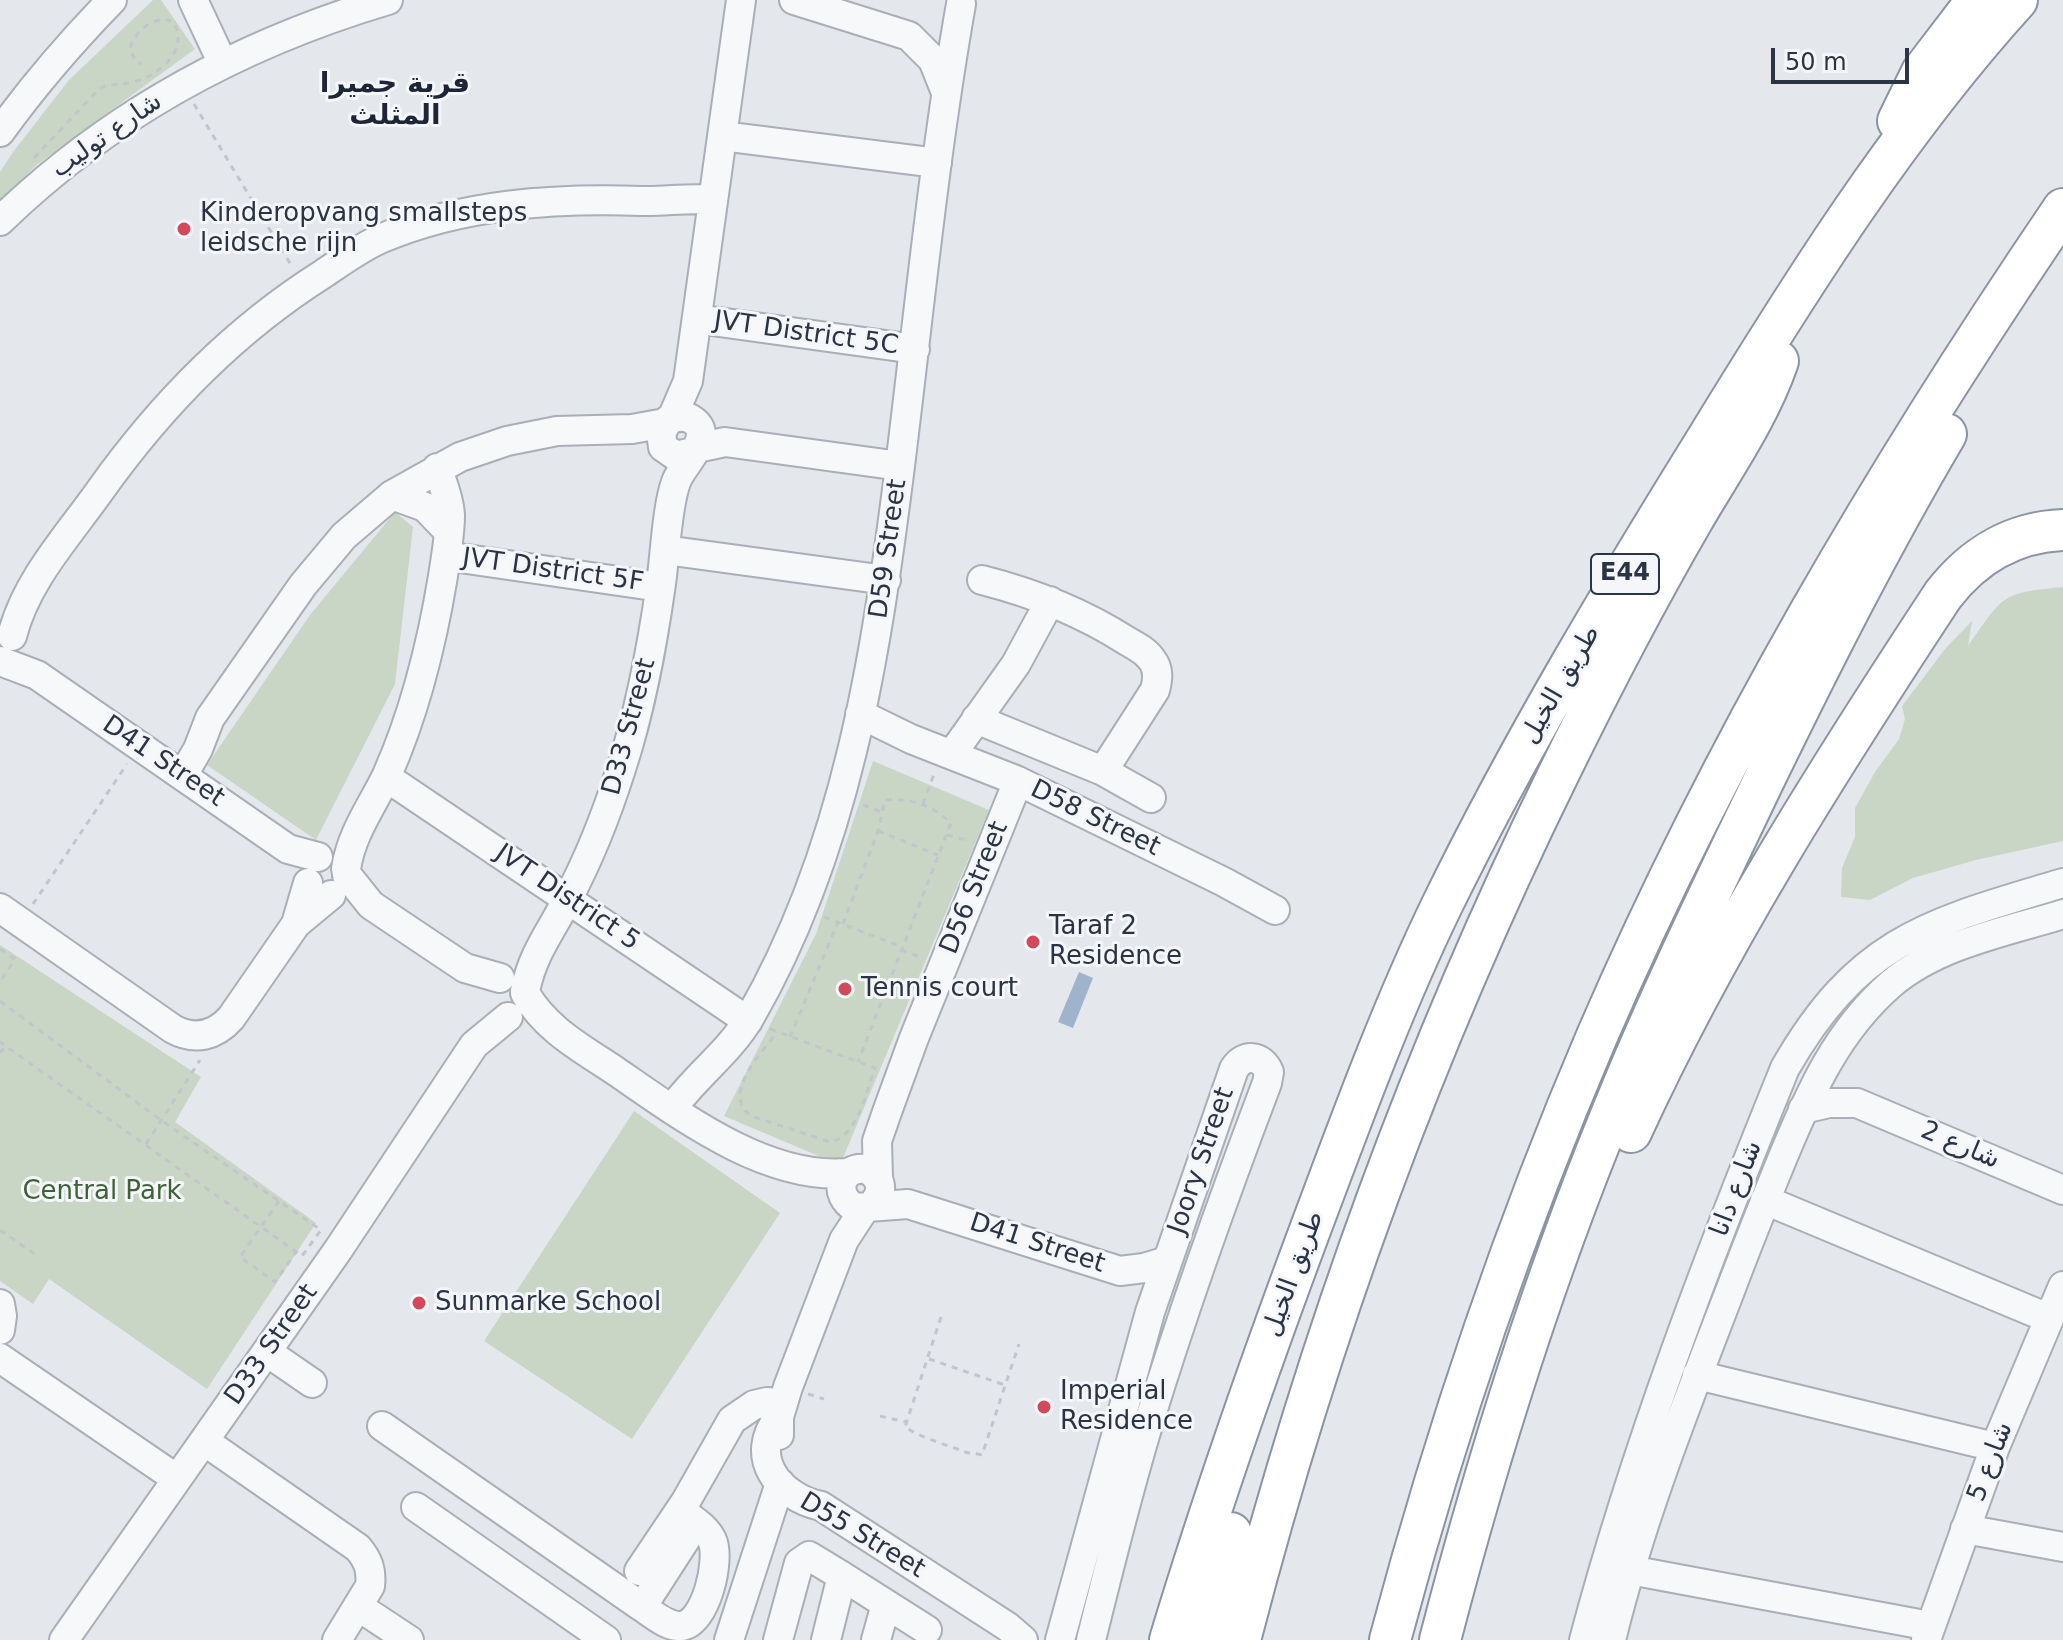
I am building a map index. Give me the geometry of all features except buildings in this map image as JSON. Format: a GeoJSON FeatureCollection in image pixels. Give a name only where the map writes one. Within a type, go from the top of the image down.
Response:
{"type":"FeatureCollection","features":[{"type":"Feature","properties":{"kind":"highway"},"geometry":{"type":"LineString","coordinates":[[1885,167],[1899,118],[1922,72],[1977,0]]}},
{"type":"Feature","properties":{"kind":"highway","name":"طريق الخيل"},"geometry":{"type":"LineString","coordinates":[[1170,1640],[1266,1349],[1378,1048],[1471,847],[1606,606],[1792,303],[1885,167],[1947,84],[2017,0]]}},
{"type":"Feature","properties":{"kind":"highway"},"geometry":{"type":"LineString","coordinates":[[1390,1640],[1433,1490],[1503,1275],[1565,1113],[1636,949],[1757,708],[1852,538],[1932,407],[2063,209]]}},
{"type":"Feature","properties":{"kind":"highway"},"geometry":{"type":"LineString","coordinates":[[1440,1640],[1485,1475],[1542,1297],[1585,1179],[1644,1035],[1800,705],[1920,479],[2063,250]]}},
{"type":"Feature","properties":{"kind":"highway"},"geometry":{"type":"LineString","coordinates":[[1240,1640],[1285,1471],[1316,1373],[1386,1172],[1452,1005],[1528,837],[1608,675],[1649,597],[1763,399],[1781,352],[1792,303]]}},
{"type":"Feature","properties":{"kind":"highway"},"geometry":{"type":"LineString","coordinates":[[1542,1297],[1583,1242],[1664,1064],[1738,926],[1853,735],[1938,602],[1961,573],[1990,551],[2024,536],[2063,530]]}},
{"type":"Feature","properties":{"kind":"highway"},"geometry":{"type":"LineString","coordinates":[[1202,1640],[1256,1441],[1266,1349]]}},
{"type":"Feature","properties":{"kind":"street"},"geometry":{"type":"LineString","coordinates":[[0,132],[74,38],[112,0]]}},
{"type":"Feature","properties":{"kind":"street"},"geometry":{"type":"LineString","coordinates":[[193,0],[223,64]]}},
{"type":"Feature","properties":{"kind":"street","name":"شارع توليب"},"geometry":{"type":"LineString","coordinates":[[0,221],[58,168],[98,138],[183,85],[305,27],[388,0]]}},
{"type":"Feature","properties":{"kind":"street","name":"D33 Street"},"geometry":{"type":"LineString","coordinates":[[64,1640],[338,1250],[535,955],[568,900],[594,842],[621,769],[645,679],[741,0]]}},
{"type":"Feature","properties":{"kind":"street"},"geometry":{"type":"LineString","coordinates":[[794,0],[909,36],[933,60],[945,92]]}},
{"type":"Feature","properties":{"kind":"street"},"geometry":{"type":"LineString","coordinates":[[909,36],[940,29],[949,23],[962,2]]}},
{"type":"Feature","properties":{"kind":"street","name":"D59 Street"},"geometry":{"type":"LineString","coordinates":[[682,1115],[714,1064],[748,1021],[802,908],[829,834],[858,725],[886,580],[945,92],[962,2]]}},
{"type":"Feature","properties":{"kind":"street"},"geometry":{"type":"LineString","coordinates":[[722,136],[937,163]]}},
{"type":"Feature","properties":{"kind":"street"},"geometry":{"type":"LineString","coordinates":[[4,638],[28,592],[152,421],[208,363],[304,286],[378,240],[459,215],[543,202],[655,202],[696,198],[712,209]]}},
{"type":"Feature","properties":{"kind":"street","name":"JVT District 5C"},"geometry":{"type":"LineString","coordinates":[[697,319],[915,349]]}},
{"type":"Feature","properties":{"kind":"street"},"geometry":{"type":"LineString","coordinates":[[174,768],[180,744],[210,718],[323,560],[344,536],[392,495],[437,468],[483,448],[532,435],[582,429],[632,429],[900,466]]}},
{"type":"Feature","properties":{"kind":"street"},"geometry":{"type":"LineString","coordinates":[[10,915],[173,1029],[193,1036],[215,1032],[231,1018],[356,832],[386,777],[420,681],[439,602],[447,544],[448,502],[437,468]]}},
{"type":"Feature","properties":{"kind":"street"},"geometry":{"type":"LineString","coordinates":[[392,495],[425,507],[447,544]]}},
{"type":"Feature","properties":{"kind":"street","name":"JVT District 5F"},"geometry":{"type":"LineString","coordinates":[[447,544],[660,587]]}},
{"type":"Feature","properties":{"kind":"street"},"geometry":{"type":"LineString","coordinates":[[665,550],[886,580]]}},
{"type":"Feature","properties":{"kind":"street"},"geometry":{"type":"LineString","coordinates":[[982,580],[1050,601],[1117,634],[1146,653],[1157,670],[1155,690],[1103,771]]}},
{"type":"Feature","properties":{"kind":"street"},"geometry":{"type":"LineString","coordinates":[[947,752],[976,719],[1016,664],[1050,601]]}},
{"type":"Feature","properties":{"kind":"street","name":"D41 Street"},"geometry":{"type":"LineString","coordinates":[[4,638],[37,675],[327,876],[682,1115],[752,1153],[1120,1271],[1167,1261]]}},
{"type":"Feature","properties":{"kind":"street"},"geometry":{"type":"LineString","coordinates":[[976,719],[1103,771],[1151,798]]}},
{"type":"Feature","properties":{"kind":"street","name":"D58 Street"},"geometry":{"type":"LineString","coordinates":[[858,725],[911,739],[1018,781],[1275,910]]}},
{"type":"Feature","properties":{"kind":"street","name":"JVT District 5"},"geometry":{"type":"LineString","coordinates":[[386,777],[748,1021]]}},
{"type":"Feature","properties":{"kind":"street","name":"D56 Street"},"geometry":{"type":"LineString","coordinates":[[821,1506],[791,1479],[781,1464],[774,1408],[844,1240],[914,1038],[1018,781]]}},
{"type":"Feature","properties":{"kind":"street","name":"شارع دانا"},"geometry":{"type":"LineString","coordinates":[[1584,1640],[1612,1538],[1693,1301],[1785,1068],[1805,1032],[1831,999],[1860,970],[1894,944],[1964,912],[2063,883]]}},
{"type":"Feature","properties":{"kind":"street","name":"شارع دانا"},"geometry":{"type":"LineString","coordinates":[[1611,1640],[1630,1570],[1697,1375],[1765,1200],[1830,1054],[1858,1017],[1910,970],[1968,943],[2063,914]]}},
{"type":"Feature","properties":{"kind":"street"},"geometry":{"type":"LineString","coordinates":[[1830,1054],[1840,1080],[1857,1103]]}},
{"type":"Feature","properties":{"kind":"street","name":"Joory Street"},"geometry":{"type":"LineString","coordinates":[[1060,1640],[1150,1312],[1234,1069],[1241,1060],[1252,1057],[1267,1067],[1269,1078],[1213,1225],[1168,1358],[1127,1496],[1091,1640]]}},
{"type":"Feature","properties":{"kind":"street","name":"شارع 2"},"geometry":{"type":"LineString","coordinates":[[1803,1109],[1829,1103],[1857,1103],[2063,1190]]}},
{"type":"Feature","properties":{"kind":"street"},"geometry":{"type":"LineString","coordinates":[[1765,1200],[2048,1318]]}},
{"type":"Feature","properties":{"kind":"street"},"geometry":{"type":"LineString","coordinates":[[1120,1271],[1150,1312]]}},
{"type":"Feature","properties":{"kind":"street","name":"شارع 5"},"geometry":{"type":"LineString","coordinates":[[1928,1633],[1995,1447],[2063,1286]]}},
{"type":"Feature","properties":{"kind":"street"},"geometry":{"type":"LineString","coordinates":[[0,1304],[0,1330]]}},
{"type":"Feature","properties":{"kind":"street"},"geometry":{"type":"LineString","coordinates":[[267,1352],[312,1383]]}},
{"type":"Feature","properties":{"kind":"street"},"geometry":{"type":"LineString","coordinates":[[0,1358],[177,1479]]}},
{"type":"Feature","properties":{"kind":"street"},"geometry":{"type":"LineString","coordinates":[[1697,1375],[1995,1447]]}},
{"type":"Feature","properties":{"kind":"street"},"geometry":{"type":"LineString","coordinates":[[642,1607],[732,1420],[746,1408],[774,1408]]}},
{"type":"Feature","properties":{"kind":"street","name":"D55 Street"},"geometry":{"type":"LineString","coordinates":[[774,1408],[767,1446],[769,1468],[780,1483],[804,1501],[821,1506],[1016,1633],[1021,1628],[1046,1623],[1068,1608]]}},
{"type":"Feature","properties":{"kind":"street"},"geometry":{"type":"LineString","coordinates":[[382,1426],[670,1625],[688,1624],[701,1611],[715,1566],[723,1552],[720,1528],[685,1515]]}},
{"type":"Feature","properties":{"kind":"street"},"geometry":{"type":"LineString","coordinates":[[204,1441],[358,1548],[369,1565],[371,1575],[367,1595],[337,1640]]}},
{"type":"Feature","properties":{"kind":"street"},"geometry":{"type":"LineString","coordinates":[[729,1640],[780,1483]]}},
{"type":"Feature","properties":{"kind":"street"},"geometry":{"type":"LineString","coordinates":[[416,1507],[606,1640]]}},
{"type":"Feature","properties":{"kind":"street"},"geometry":{"type":"LineString","coordinates":[[639,1571],[685,1515]]}},
{"type":"Feature","properties":{"kind":"street"},"geometry":{"type":"LineString","coordinates":[[1965,1529],[2063,1547]]}},
{"type":"Feature","properties":{"kind":"street"},"geometry":{"type":"LineString","coordinates":[[778,1640],[801,1559],[805,1557],[812,1557],[886,1604],[926,1635],[941,1583]]}},
{"type":"Feature","properties":{"kind":"street"},"geometry":{"type":"LineString","coordinates":[[1630,1570],[1928,1633]]}},
{"type":"Feature","properties":{"kind":"street"},"geometry":{"type":"LineString","coordinates":[[826,1640],[842,1576]]}},
{"type":"Feature","properties":{"kind":"street"},"geometry":{"type":"LineString","coordinates":[[876,1640],[886,1604]]}},
{"type":"Feature","properties":{"kind":"street"},"geometry":{"type":"LineString","coordinates":[[359,1607],[409,1640]]}},
{"type":"Feature","properties":{"kind":"path"},"geometry":{"type":"LineString","coordinates":[[29,164],[71,116],[103,86],[137,81],[167,62],[173,56],[178,41],[178,34],[171,23],[153,20],[134,37],[130,50],[136,61],[142,64]]}},
{"type":"Feature","properties":{"kind":"path"},"geometry":{"type":"LineString","coordinates":[[183,85],[304,286]]}},
{"type":"Feature","properties":{"kind":"path"},"geometry":{"type":"LineString","coordinates":[[10,915],[140,745]]}},
{"type":"Feature","properties":{"kind":"path"},"geometry":{"type":"LineString","coordinates":[[923,804],[947,752]]}},
{"type":"Feature","properties":{"kind":"path"},"geometry":{"type":"LineString","coordinates":[[790,1037],[878,831],[885,800],[923,804],[951,823],[858,1062]]}},
{"type":"Feature","properties":{"kind":"path"},"geometry":{"type":"LineString","coordinates":[[878,831],[938,855]]}},
{"type":"Feature","properties":{"kind":"path"},"geometry":{"type":"LineString","coordinates":[[802,908],[902,947]]}},
{"type":"Feature","properties":{"kind":"path"},"geometry":{"type":"LineString","coordinates":[[0,949],[15,959],[0,982]]}},
{"type":"Feature","properties":{"kind":"path"},"geometry":{"type":"LineString","coordinates":[[0,1001],[162,1121],[321,1230],[302,1256],[0,1042]]}},
{"type":"Feature","properties":{"kind":"path"},"geometry":{"type":"LineString","coordinates":[[748,1021],[875,1068],[849,1131],[841,1140],[830,1142],[751,1116],[742,1106],[741,1089],[747,1075],[777,1032]]}},
{"type":"Feature","properties":{"kind":"path"},"geometry":{"type":"LineString","coordinates":[[145,1146],[215,1032]]}},
{"type":"Feature","properties":{"kind":"path"},"geometry":{"type":"LineString","coordinates":[[0,1053],[5,1046]]}},
{"type":"Feature","properties":{"kind":"path"},"geometry":{"type":"LineString","coordinates":[[279,1201],[240,1257],[275,1282],[296,1252]]}},
{"type":"Feature","properties":{"kind":"path"},"geometry":{"type":"LineString","coordinates":[[0,1230],[36,1255]]}},
{"type":"Feature","properties":{"kind":"path"},"geometry":{"type":"LineString","coordinates":[[941,1317],[905,1427],[964,1452],[982,1455],[1019,1344]]}},
{"type":"Feature","properties":{"kind":"path"},"geometry":{"type":"LineString","coordinates":[[928,1359],[1005,1385]]}},
{"type":"Feature","properties":{"kind":"path"},"geometry":{"type":"LineString","coordinates":[[880,1416],[906,1422]]}},
{"type":"Feature","properties":{"kind":"green space"},"geometry":{"type":"Polygon","coordinates":[[[153,0],[161,0],[195,49],[35,166],[0,204],[0,172],[13,152],[69,80],[153,0]]]}},
{"type":"Feature","properties":{"kind":"green space"},"geometry":{"type":"Polygon","coordinates":[[[395,512],[413,527],[395,684],[316,840],[207,765],[310,615],[395,512]]]}},
{"type":"Feature","properties":{"kind":"green space"},"geometry":{"type":"Polygon","coordinates":[[[2063,587],[2063,841],[1913,878],[1870,900],[1841,897],[1842,868],[1855,837],[1855,808],[1875,772],[1899,739],[1905,719],[1902,706],[1945,649],[1972,621],[1968,646],[1989,616],[2005,600],[2027,592],[2063,587]]]}},
{"type":"Feature","properties":{"kind":"green space"},"geometry":{"type":"Polygon","coordinates":[[[873,761],[989,810],[840,1165],[724,1116],[816,934],[873,761]]]}},
{"type":"Feature","properties":{"kind":"green space","name":"Central Park"},"geometry":{"type":"Polygon","coordinates":[[[0,945],[201,1077],[175,1122],[316,1223],[207,1389],[49,1279],[33,1304],[0,1281],[0,945]]]}},
{"type":"Feature","properties":{"kind":"green space"},"geometry":{"type":"Polygon","coordinates":[[[634,1111],[780,1213],[632,1439],[484,1341],[634,1111]]]}},
{"type":"Feature","properties":{"kind":"water"},"geometry":{"type":"Polygon","coordinates":[[[1079,972],[1093,978],[1073,1028],[1058,1022],[1079,972]]]}},
{"type":"Feature","properties":{"kind":"place","name":"Kinderopvang smallsteps leidsche rijn"},"geometry":{"type":"Point","coordinates":[184,229]}},
{"type":"Feature","properties":{"kind":"place","name":"Taraf 2 Residence"},"geometry":{"type":"Point","coordinates":[1033,942]}},
{"type":"Feature","properties":{"kind":"place","name":"Tennis court"},"geometry":{"type":"Point","coordinates":[845,989]}},
{"type":"Feature","properties":{"kind":"place","name":"Sunmarke School"},"geometry":{"type":"Point","coordinates":[419,1303]}},
{"type":"Feature","properties":{"kind":"place","name":"Imperial Residence"},"geometry":{"type":"Point","coordinates":[1044,1407]}},
{"type":"Feature","properties":{"kind":"district","name":"قرية جميرا المثلث"},"geometry":{"type":"Point","coordinates":[395,101]}}]}
